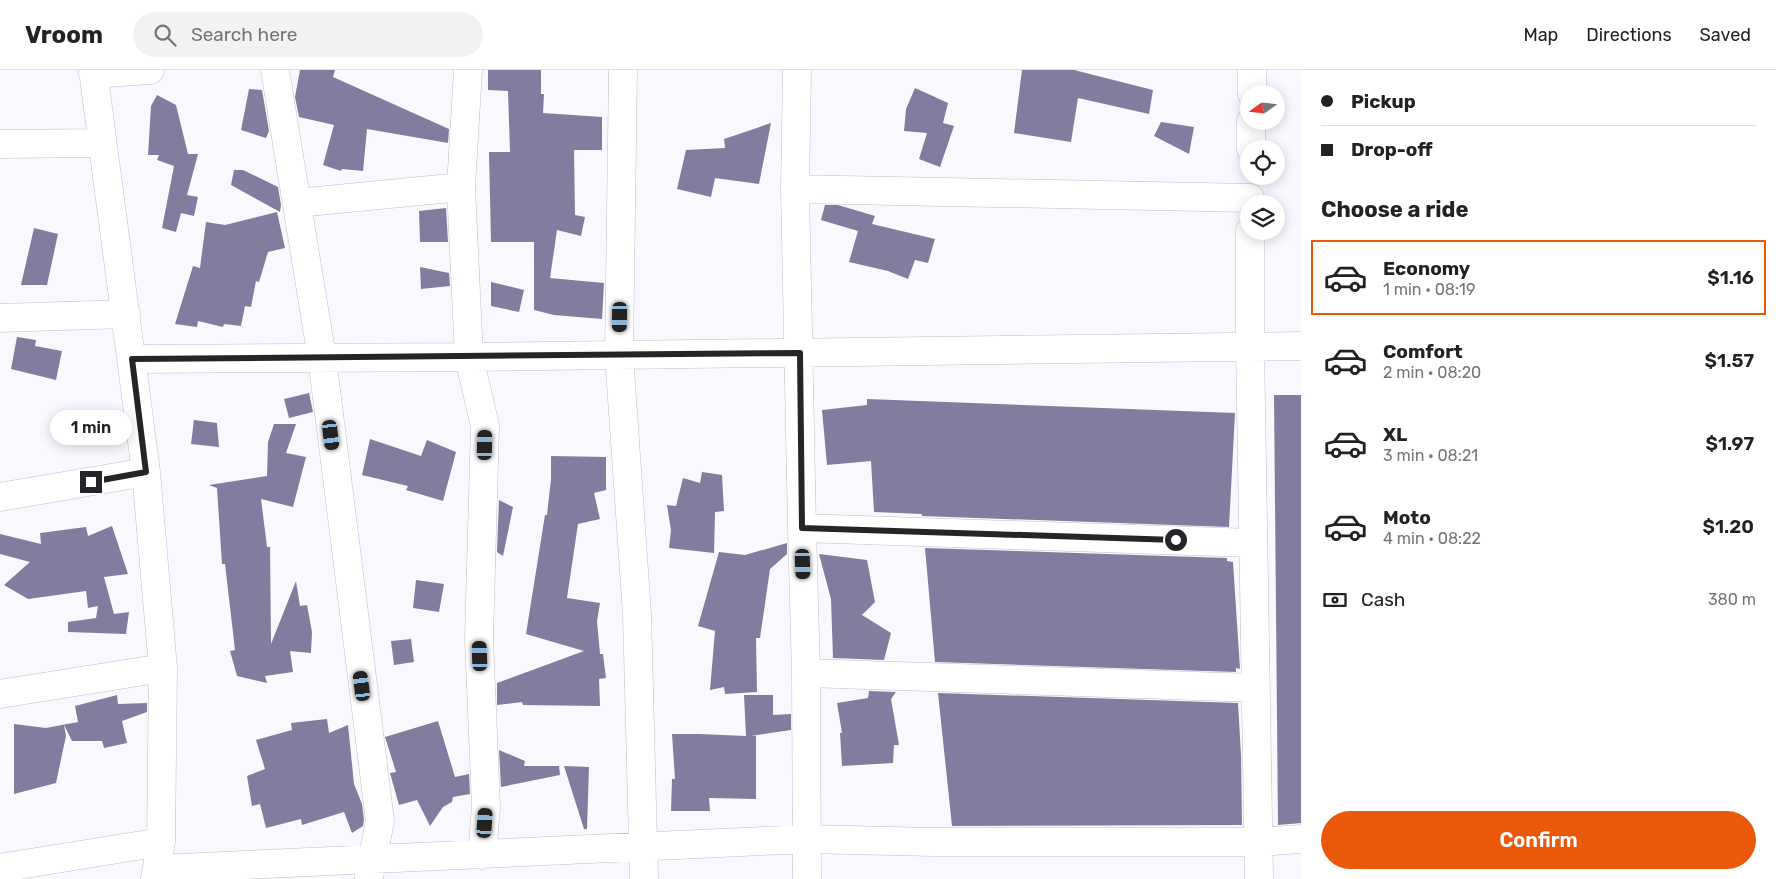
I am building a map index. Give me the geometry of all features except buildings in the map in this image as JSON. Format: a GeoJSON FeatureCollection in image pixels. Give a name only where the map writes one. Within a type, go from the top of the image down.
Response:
{"type":"FeatureCollection","features":[{"type":"Feature","properties":{"kind":"street"},"geometry":{"type":"LineString","coordinates":[[150,70],[93,72],[146,472],[163,668],[161,842],[156,874],[371,870],[482,855],[806,839],[934,842],[1259,842],[1301,840]]}},
{"type":"Feature","properties":{"kind":"street"},"geometry":{"type":"LineString","coordinates":[[275,70],[322,358],[380,821],[371,870]]}},
{"type":"Feature","properties":{"kind":"street"},"geometry":{"type":"LineString","coordinates":[[468,70],[461,187],[468,357],[485,426],[479,638],[486,807],[482,855]]}},
{"type":"Feature","properties":{"kind":"street"},"geometry":{"type":"LineString","coordinates":[[623,70],[619,355],[637,614],[644,879]]}},
{"type":"Feature","properties":{"kind":"street"},"geometry":{"type":"LineString","coordinates":[[797,70],[795,189],[806,673],[807,879]]}},
{"type":"Feature","properties":{"kind":"street"},"geometry":{"type":"LineString","coordinates":[[1252,70],[1252,85]]}},
{"type":"Feature","properties":{"kind":"street"},"geometry":{"type":"LineString","coordinates":[[0,144],[101,143]]}},
{"type":"Feature","properties":{"kind":"street"},"geometry":{"type":"LineString","coordinates":[[297,203],[461,187]]}},
{"type":"Feature","properties":{"kind":"street"},"geometry":{"type":"LineString","coordinates":[[795,189],[1250,193]]}},
{"type":"Feature","properties":{"kind":"street"},"geometry":{"type":"LineString","coordinates":[[1250,240],[1259,879]]}},
{"type":"Feature","properties":{"kind":"street"},"geometry":{"type":"LineString","coordinates":[[0,318],[126,314]]}},
{"type":"Feature","properties":{"kind":"street"},"geometry":{"type":"LineString","coordinates":[[132,359],[468,357],[1301,346]]}},
{"type":"Feature","properties":{"kind":"street"},"geometry":{"type":"LineString","coordinates":[[0,497],[146,472]]}},
{"type":"Feature","properties":{"kind":"street"},"geometry":{"type":"LineString","coordinates":[[802,528],[1253,543]]}},
{"type":"Feature","properties":{"kind":"street"},"geometry":{"type":"LineString","coordinates":[[0,694],[163,668]]}},
{"type":"Feature","properties":{"kind":"street"},"geometry":{"type":"LineString","coordinates":[[806,673],[1256,688]]}},
{"type":"Feature","properties":{"kind":"street"},"geometry":{"type":"LineString","coordinates":[[0,868],[161,842]]}},
{"type":"Feature","properties":{"kind":"route"},"geometry":{"type":"LineString","coordinates":[[91,482],[146,472],[132,359],[800,353],[802,528],[1176,540]]}}]}
